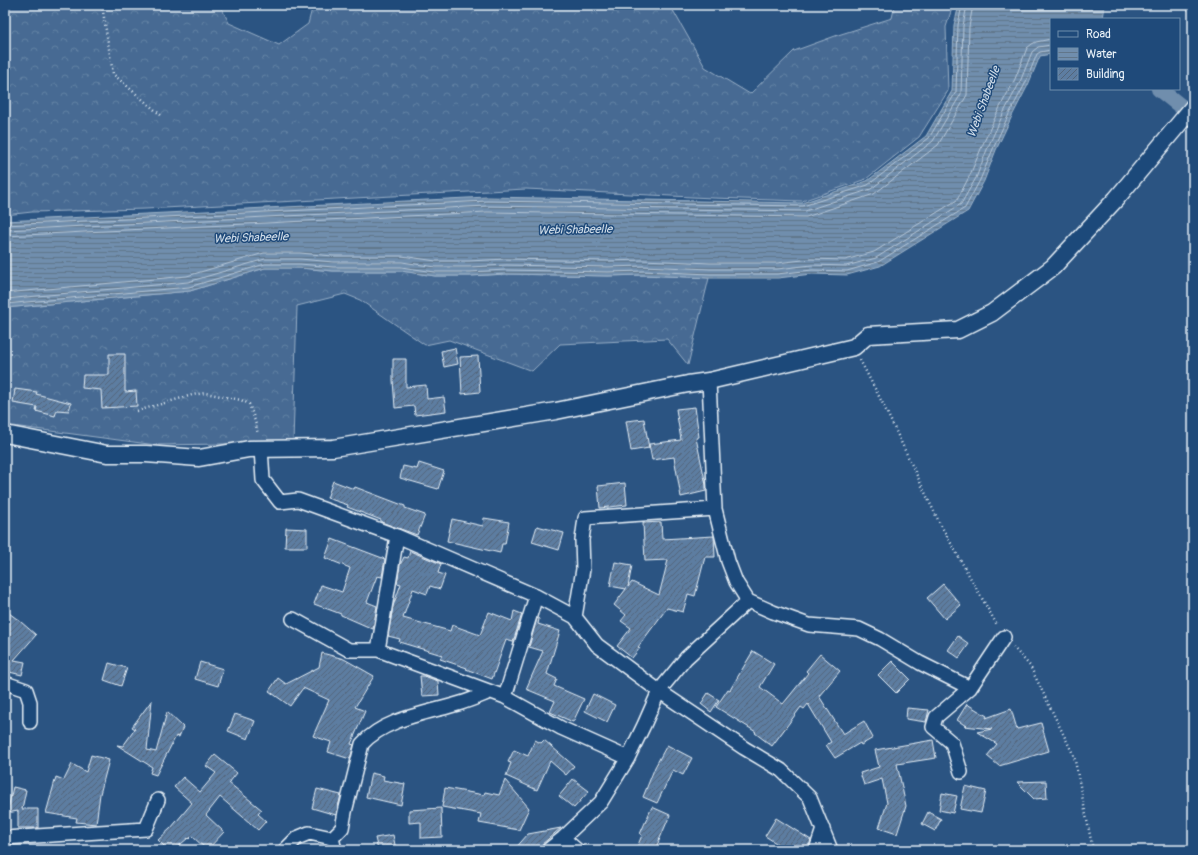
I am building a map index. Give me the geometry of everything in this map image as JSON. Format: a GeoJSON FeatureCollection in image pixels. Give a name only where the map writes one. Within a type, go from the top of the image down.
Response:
{"type":"FeatureCollection","features":[{"type":"Feature","properties":{"kind":"street"},"geometry":{"type":"LineString","coordinates":[[5,434],[107,454],[146,454],[199,458],[261,448],[333,448],[556,411],[688,384],[710,381],[854,347],[868,335],[958,330],[992,313],[1053,267],[1116,198],[1188,113]]}},
{"type":"Feature","properties":{"kind":"street"},"geometry":{"type":"LineString","coordinates":[[710,381],[715,509],[728,561],[736,582],[748,601],[809,625],[859,629],[970,688]]}},
{"type":"Feature","properties":{"kind":"street"},"geometry":{"type":"LineString","coordinates":[[261,448],[263,480],[280,502],[298,500],[397,536],[536,596],[575,616],[597,644],[659,691],[744,748],[781,770],[810,798],[831,850]]}},
{"type":"Feature","properties":{"kind":"street"},"geometry":{"type":"LineString","coordinates":[[575,616],[583,569],[582,540],[585,518],[715,509]]}},
{"type":"Feature","properties":{"kind":"street"},"geometry":{"type":"LineString","coordinates":[[378,650],[397,536]]}},
{"type":"Feature","properties":{"kind":"street"},"geometry":{"type":"LineString","coordinates":[[505,697],[536,596]]}},
{"type":"Feature","properties":{"kind":"street"},"geometry":{"type":"LineString","coordinates":[[548,850],[601,802],[628,758],[659,691],[686,658],[748,601]]}},
{"type":"Feature","properties":{"kind":"street"},"geometry":{"type":"LineString","coordinates":[[293,619],[349,650],[378,650],[505,697],[561,728],[628,758]]}},
{"type":"Feature","properties":{"kind":"street"},"geometry":{"type":"LineString","coordinates":[[961,772],[952,743],[933,727],[936,717],[970,688],[1004,637]]}},
{"type":"Feature","properties":{"kind":"street"},"geometry":{"type":"LineString","coordinates":[[5,683],[26,690],[30,702],[30,722]]}},
{"type":"Feature","properties":{"kind":"street"},"geometry":{"type":"LineString","coordinates":[[284,850],[297,838],[308,833],[333,844],[342,828],[362,744],[369,736],[385,727],[408,718],[461,703],[490,692]]}},
{"type":"Feature","properties":{"kind":"street"},"geometry":{"type":"LineString","coordinates":[[5,838],[146,829],[158,800]]}},
{"type":"Feature","properties":{"kind":"street"},"geometry":{"type":"LineString","coordinates":[[816,850],[823,829]]}},
{"type":"Feature","properties":{"kind":"street"},"geometry":{"type":"LineString","coordinates":[[563,838],[577,850]]}},
{"type":"Feature","properties":{"kind":"path"},"geometry":{"type":"LineString","coordinates":[[102,5],[113,74],[163,117]]}},
{"type":"Feature","properties":{"kind":"path"},"geometry":{"type":"LineString","coordinates":[[854,347],[939,522],[1004,637],[1030,666],[1074,756],[1093,850]]}},
{"type":"Feature","properties":{"kind":"path"},"geometry":{"type":"LineString","coordinates":[[137,411],[204,393],[241,400],[249,404],[255,421],[261,448]]}},
{"type":"Feature","properties":{"kind":"green space"},"geometry":{"type":"Polygon","coordinates":[[[5,5],[220,5],[229,23],[279,45],[308,24],[313,5],[670,5],[705,67],[750,94],[794,51],[892,18],[895,5],[953,5],[946,27],[948,91],[919,137],[866,179],[802,201],[526,189],[145,209],[32,212],[5,215],[5,5]]]}},
{"type":"Feature","properties":{"kind":"green space"},"geometry":{"type":"Polygon","coordinates":[[[265,268],[300,268],[333,271],[401,271],[435,276],[506,274],[608,276],[643,275],[709,278],[688,365],[667,339],[560,344],[532,371],[449,340],[425,345],[360,300],[345,294],[297,306],[293,443],[156,445],[5,425],[5,308],[190,291],[265,268]]]}},
{"type":"Feature","properties":{"kind":"water","name":"Webi Shabeelle"},"geometry":{"type":"Polygon","coordinates":[[[959,5],[1105,5],[1103,18],[1050,18],[1050,54],[1040,56],[1028,85],[996,150],[984,181],[968,211],[880,266],[847,275],[812,274],[778,278],[506,274],[435,276],[401,271],[333,271],[300,268],[265,268],[190,291],[5,308],[5,221],[487,197],[802,203],[867,181],[926,136],[952,91],[954,25],[959,5]]]}},
{"type":"Feature","properties":{"kind":"building"},"geometry":{"type":"Polygon","coordinates":[[[455,348],[458,364],[444,367],[441,351],[455,348]]]}},
{"type":"Feature","properties":{"kind":"building"},"geometry":{"type":"Polygon","coordinates":[[[109,354],[125,354],[125,392],[136,391],[137,406],[102,408],[101,390],[82,388],[83,375],[109,375],[109,354]]]}},
{"type":"Feature","properties":{"kind":"building"},"geometry":{"type":"Polygon","coordinates":[[[478,356],[480,392],[462,394],[460,357],[478,356]]]}},
{"type":"Feature","properties":{"kind":"building"},"geometry":{"type":"Polygon","coordinates":[[[393,359],[406,359],[406,387],[426,385],[427,399],[444,397],[446,411],[415,415],[414,406],[395,408],[393,359]]]}},
{"type":"Feature","properties":{"kind":"building"},"geometry":{"type":"Polygon","coordinates":[[[15,389],[37,392],[36,394],[71,403],[69,411],[57,410],[55,416],[36,411],[37,407],[13,403],[15,389]]]}},
{"type":"Feature","properties":{"kind":"building"},"geometry":{"type":"Polygon","coordinates":[[[695,407],[699,437],[696,438],[706,491],[681,497],[674,457],[652,460],[649,444],[681,440],[676,409],[695,407]]]}},
{"type":"Feature","properties":{"kind":"building"},"geometry":{"type":"Polygon","coordinates":[[[644,419],[649,448],[631,451],[626,421],[644,419]]]}},
{"type":"Feature","properties":{"kind":"building"},"geometry":{"type":"Polygon","coordinates":[[[419,463],[444,471],[438,489],[400,478],[403,466],[417,469],[419,463]]]}},
{"type":"Feature","properties":{"kind":"building"},"geometry":{"type":"Polygon","coordinates":[[[333,481],[354,489],[355,487],[425,515],[417,535],[381,522],[381,520],[347,507],[348,505],[327,498],[333,481]]]}},
{"type":"Feature","properties":{"kind":"building"},"geometry":{"type":"Polygon","coordinates":[[[625,483],[627,505],[600,508],[598,486],[625,483]]]}},
{"type":"Feature","properties":{"kind":"building"},"geometry":{"type":"Polygon","coordinates":[[[484,518],[509,522],[505,544],[502,544],[500,553],[447,541],[452,519],[483,526],[484,518]]]}},
{"type":"Feature","properties":{"kind":"building"},"geometry":{"type":"Polygon","coordinates":[[[661,522],[662,539],[714,536],[715,557],[705,557],[695,596],[688,594],[683,612],[667,608],[638,647],[640,648],[632,658],[617,646],[631,628],[621,621],[626,615],[614,605],[626,589],[610,586],[615,562],[632,565],[628,587],[632,582],[659,595],[668,560],[645,561],[643,523],[661,522]]]}},
{"type":"Feature","properties":{"kind":"building"},"geometry":{"type":"Polygon","coordinates":[[[537,526],[564,533],[559,550],[532,542],[537,526]]]}},
{"type":"Feature","properties":{"kind":"building"},"geometry":{"type":"Polygon","coordinates":[[[286,528],[307,529],[307,547],[285,547],[286,528]]]}},
{"type":"Feature","properties":{"kind":"building"},"geometry":{"type":"Polygon","coordinates":[[[332,539],[385,559],[382,577],[377,576],[367,602],[377,606],[373,629],[341,614],[314,604],[321,585],[342,592],[350,568],[325,558],[332,539]]]}},
{"type":"Feature","properties":{"kind":"building"},"geometry":{"type":"Polygon","coordinates":[[[410,551],[441,564],[438,573],[445,575],[440,589],[430,586],[427,594],[413,589],[403,618],[450,631],[452,625],[480,635],[489,612],[512,621],[514,611],[522,614],[513,642],[506,640],[492,679],[466,669],[467,668],[440,659],[442,655],[399,642],[400,639],[388,636],[393,606],[401,584],[397,583],[400,565],[404,557],[408,558],[410,551]]]}},
{"type":"Feature","properties":{"kind":"building"},"geometry":{"type":"Polygon","coordinates":[[[943,584],[961,605],[945,619],[927,598],[943,584]]]}},
{"type":"Feature","properties":{"kind":"building"},"geometry":{"type":"Polygon","coordinates":[[[5,610],[36,635],[14,660],[25,662],[22,675],[5,671],[5,610]]]}},
{"type":"Feature","properties":{"kind":"building"},"geometry":{"type":"Polygon","coordinates":[[[537,618],[539,619],[538,624],[560,631],[547,674],[557,679],[554,686],[584,699],[573,722],[550,712],[555,701],[526,689],[543,651],[529,647],[537,618]]]}},
{"type":"Feature","properties":{"kind":"building"},"geometry":{"type":"Polygon","coordinates":[[[958,636],[969,644],[959,658],[948,650],[958,636]]]}},
{"type":"Feature","properties":{"kind":"building"},"geometry":{"type":"Polygon","coordinates":[[[753,651],[774,664],[760,687],[783,704],[808,673],[806,671],[820,654],[840,671],[819,696],[843,734],[864,721],[873,738],[861,745],[860,743],[835,758],[826,745],[831,742],[808,704],[804,709],[801,707],[772,746],[755,733],[756,732],[716,707],[728,689],[730,690],[753,651]]]}},
{"type":"Feature","properties":{"kind":"building"},"geometry":{"type":"Polygon","coordinates":[[[322,653],[344,659],[374,676],[355,707],[365,711],[351,744],[354,745],[350,759],[328,752],[331,742],[313,736],[329,700],[303,688],[290,706],[269,691],[278,678],[286,684],[319,667],[322,653]]]}},
{"type":"Feature","properties":{"kind":"building"},"geometry":{"type":"Polygon","coordinates":[[[892,661],[910,679],[896,693],[878,675],[892,661]]]}},
{"type":"Feature","properties":{"kind":"building"},"geometry":{"type":"Polygon","coordinates":[[[200,662],[223,669],[218,686],[195,679],[200,662]]]}},
{"type":"Feature","properties":{"kind":"building"},"geometry":{"type":"Polygon","coordinates":[[[109,663],[127,668],[121,686],[104,680],[109,663]]]}},
{"type":"Feature","properties":{"kind":"building"},"geometry":{"type":"Polygon","coordinates":[[[420,676],[438,681],[439,695],[422,696],[420,676]]]}},
{"type":"Feature","properties":{"kind":"building"},"geometry":{"type":"Polygon","coordinates":[[[708,693],[719,700],[711,712],[701,704],[708,693]]]}},
{"type":"Feature","properties":{"kind":"building"},"geometry":{"type":"Polygon","coordinates":[[[593,694],[615,705],[607,722],[585,711],[593,694]]]}},
{"type":"Feature","properties":{"kind":"building"},"geometry":{"type":"Polygon","coordinates":[[[152,700],[147,750],[156,752],[167,712],[183,727],[179,737],[176,736],[156,775],[150,773],[152,767],[117,745],[123,746],[135,729],[132,727],[152,700]]]}},
{"type":"Feature","properties":{"kind":"building"},"geometry":{"type":"Polygon","coordinates":[[[967,704],[987,716],[986,718],[1011,709],[1017,729],[1041,723],[1049,751],[999,766],[987,756],[997,744],[977,732],[992,729],[964,726],[966,726],[957,720],[967,704]]]}},
{"type":"Feature","properties":{"kind":"building"},"geometry":{"type":"Polygon","coordinates":[[[907,708],[929,710],[926,722],[906,719],[907,708]]]}},
{"type":"Feature","properties":{"kind":"building"},"geometry":{"type":"Polygon","coordinates":[[[235,714],[255,721],[248,739],[228,731],[235,714]]]}},
{"type":"Feature","properties":{"kind":"building"},"geometry":{"type":"Polygon","coordinates":[[[535,740],[541,743],[544,740],[574,766],[566,775],[550,761],[537,790],[506,776],[511,763],[508,762],[514,750],[528,756],[535,740]]]}},
{"type":"Feature","properties":{"kind":"building"},"geometry":{"type":"Polygon","coordinates":[[[933,740],[936,758],[897,764],[906,806],[897,834],[879,828],[887,803],[882,779],[864,785],[860,773],[879,767],[875,750],[933,740]]]}},
{"type":"Feature","properties":{"kind":"building"},"geometry":{"type":"Polygon","coordinates":[[[667,745],[692,758],[683,775],[673,770],[657,803],[643,797],[655,767],[667,745]]]}},
{"type":"Feature","properties":{"kind":"building"},"geometry":{"type":"Polygon","coordinates":[[[91,755],[109,760],[100,794],[96,824],[76,822],[77,818],[46,813],[56,777],[64,780],[72,764],[86,772],[91,755]]]}},
{"type":"Feature","properties":{"kind":"building"},"geometry":{"type":"Polygon","coordinates":[[[215,755],[237,773],[229,783],[262,810],[258,814],[266,821],[258,830],[220,797],[206,815],[224,832],[207,850],[192,836],[174,850],[168,850],[158,840],[171,828],[192,803],[174,787],[183,777],[200,792],[216,773],[206,766],[215,755]]]}},
{"type":"Feature","properties":{"kind":"building"},"geometry":{"type":"Polygon","coordinates":[[[371,773],[384,776],[383,780],[405,784],[401,805],[366,797],[371,773]]]}},
{"type":"Feature","properties":{"kind":"building"},"geometry":{"type":"Polygon","coordinates":[[[573,779],[589,791],[574,808],[559,796],[573,779]]]}},
{"type":"Feature","properties":{"kind":"building"},"geometry":{"type":"Polygon","coordinates":[[[505,780],[529,808],[519,830],[479,823],[481,814],[442,807],[445,788],[484,795],[485,792],[499,795],[505,780]]]}},
{"type":"Feature","properties":{"kind":"building"},"geometry":{"type":"Polygon","coordinates":[[[1046,781],[1047,798],[1034,799],[1017,782],[1046,781]]]}},
{"type":"Feature","properties":{"kind":"building"},"geometry":{"type":"Polygon","coordinates":[[[965,786],[986,791],[981,813],[960,809],[965,786]]]}},
{"type":"Feature","properties":{"kind":"building"},"geometry":{"type":"Polygon","coordinates":[[[13,787],[26,790],[22,809],[38,809],[38,828],[18,828],[18,811],[7,813],[13,787]]]}},
{"type":"Feature","properties":{"kind":"building"},"geometry":{"type":"Polygon","coordinates":[[[317,789],[341,795],[336,815],[312,808],[317,789]]]}},
{"type":"Feature","properties":{"kind":"building"},"geometry":{"type":"Polygon","coordinates":[[[942,793],[957,796],[953,813],[939,810],[942,793]]]}},
{"type":"Feature","properties":{"kind":"building"},"geometry":{"type":"Polygon","coordinates":[[[652,807],[670,815],[655,850],[636,850],[642,835],[640,834],[652,807]]]}},
{"type":"Feature","properties":{"kind":"building"},"geometry":{"type":"Polygon","coordinates":[[[441,808],[442,837],[421,838],[421,822],[409,823],[409,810],[441,808]]]}},
{"type":"Feature","properties":{"kind":"building"},"geometry":{"type":"Polygon","coordinates":[[[928,812],[941,819],[935,831],[922,824],[928,812]]]}},
{"type":"Feature","properties":{"kind":"building"},"geometry":{"type":"Polygon","coordinates":[[[776,818],[811,840],[808,850],[787,850],[765,836],[776,818]]]}},
{"type":"Feature","properties":{"kind":"building"},"geometry":{"type":"Polygon","coordinates":[[[561,828],[535,850],[514,850],[528,834],[561,828]]]}},
{"type":"Feature","properties":{"kind":"building"},"geometry":{"type":"Polygon","coordinates":[[[393,835],[396,850],[378,850],[375,838],[393,835]]]}},
{"type":"Feature","properties":{"kind":"waterway"},"geometry":{"type":"LineString","coordinates":[[1160,90],[1193,116]]}}]}
